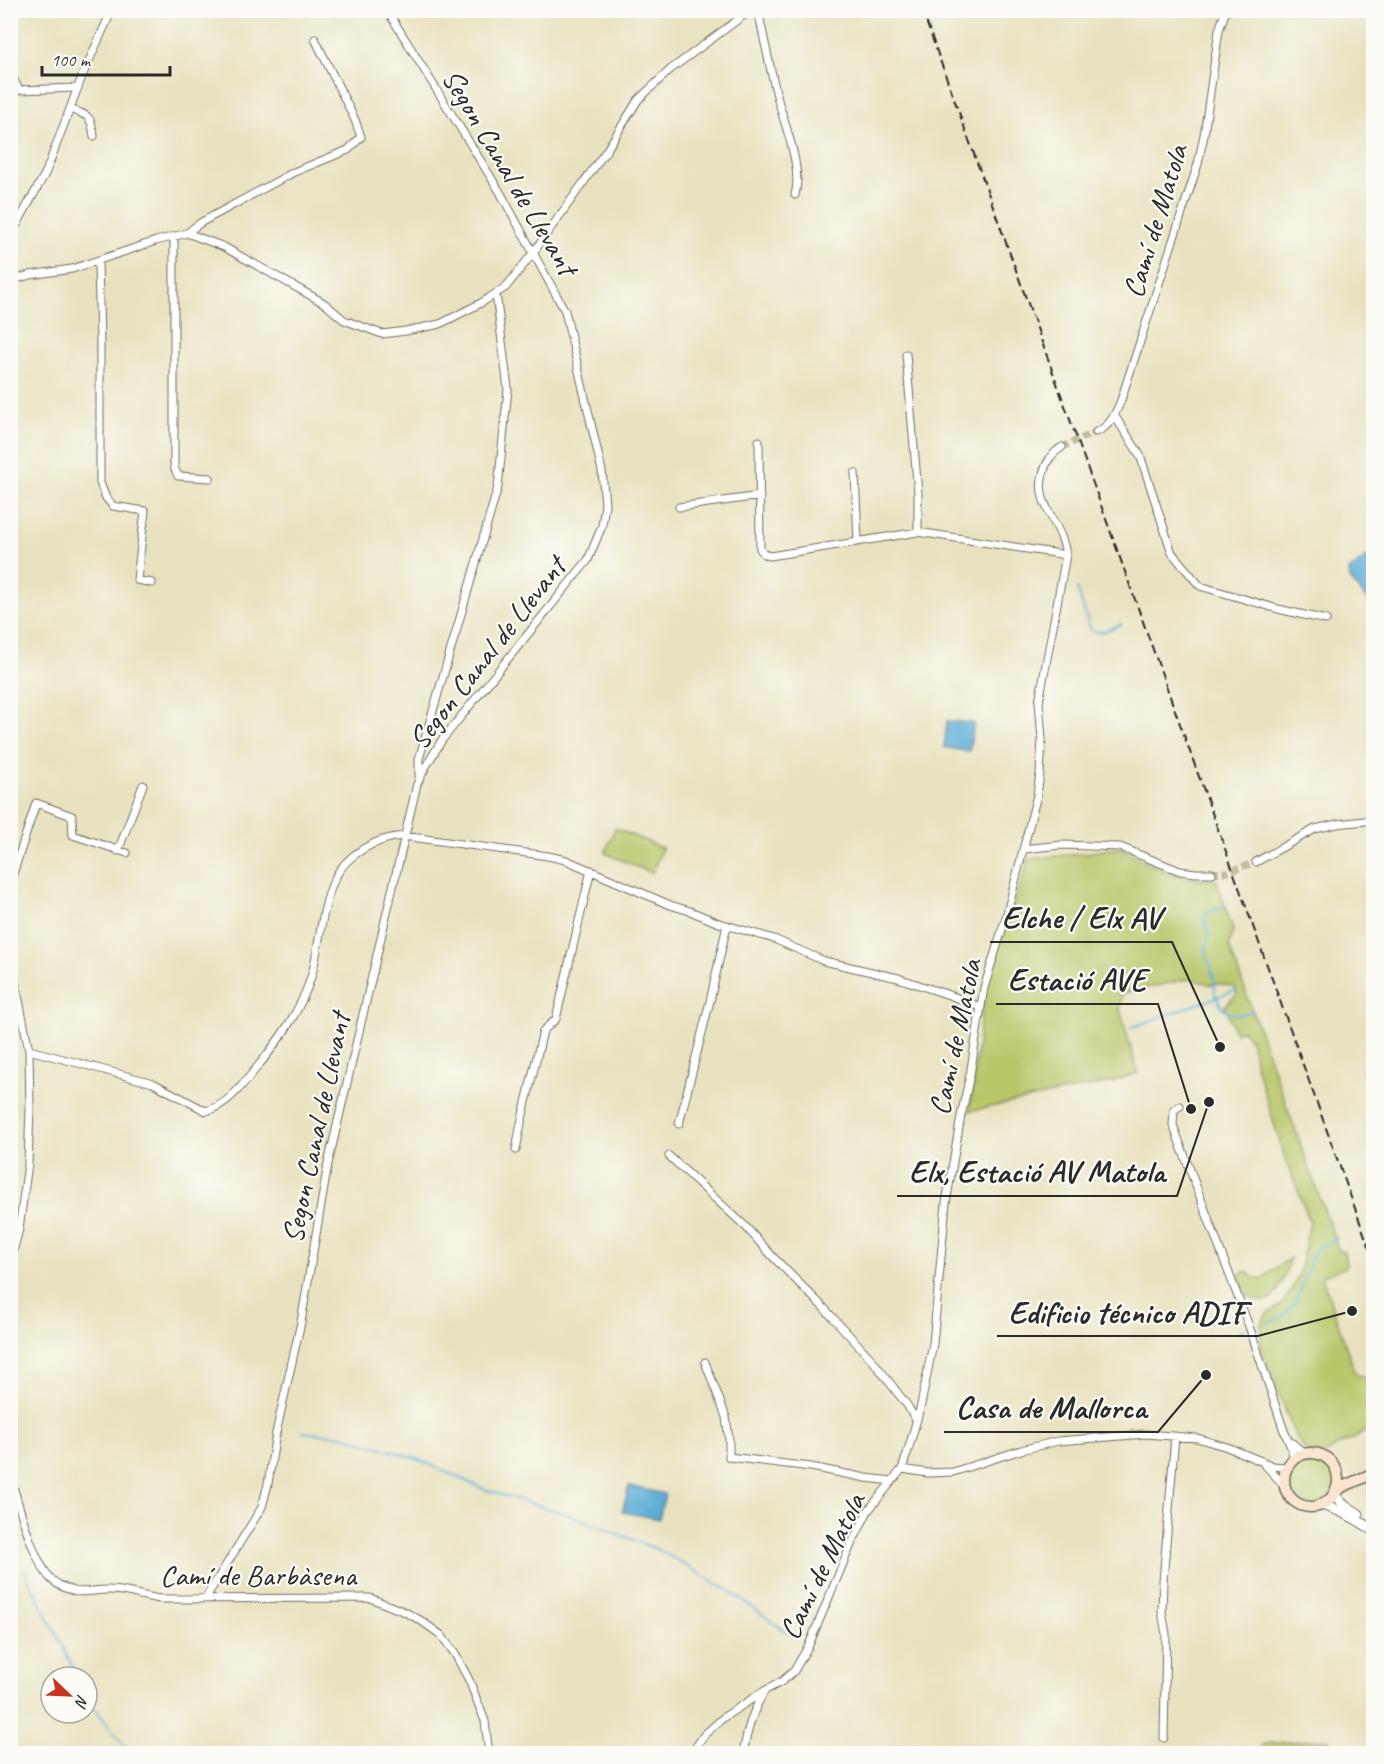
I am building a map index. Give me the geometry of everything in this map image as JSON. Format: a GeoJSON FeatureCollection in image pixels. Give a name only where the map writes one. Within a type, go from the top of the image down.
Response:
{"type":"FeatureCollection","features":[{"type":"Feature","properties":{"kind":"main road"},"geometry":{"type":"LineString","coordinates":[[1305,1454],[1319,1454],[1325,1457],[1337,1474],[1333,1494],[1329,1500],[1320,1505],[1309,1507],[1296,1502],[1290,1498],[1284,1485],[1284,1478],[1291,1462],[1305,1454]]}},
{"type":"Feature","properties":{"kind":"main road"},"geometry":{"type":"LineString","coordinates":[[1337,1474],[1353,1478],[1371,1474]]}},
{"type":"Feature","properties":{"kind":"main road"},"geometry":{"type":"LineString","coordinates":[[1333,1494],[1342,1487],[1371,1474]]}},
{"type":"Feature","properties":{"kind":"street"},"geometry":{"type":"LineString","coordinates":[[10,237],[46,172],[78,88],[112,10]]}},
{"type":"Feature","properties":{"kind":"street","name":"Segon Canal de Llevant"},"geometry":{"type":"LineString","coordinates":[[205,1599],[262,1507],[301,1322],[328,1164],[419,780],[442,740],[588,560],[602,526],[605,504],[602,471],[565,311],[500,192],[387,10]]}},
{"type":"Feature","properties":{"kind":"street"},"geometry":{"type":"LineString","coordinates":[[187,233],[224,248],[324,303],[344,320],[382,334],[440,324],[506,287],[606,151],[638,100],[671,69],[751,10]]}},
{"type":"Feature","properties":{"kind":"street"},"geometry":{"type":"LineString","coordinates":[[758,10],[792,148],[798,185],[795,195]]}},
{"type":"Feature","properties":{"kind":"street","name":"Camí de Matola"},"geometry":{"type":"LineString","coordinates":[[1096,432],[1103,429],[1114,415],[1127,384],[1198,164],[1217,37],[1226,10]]}},
{"type":"Feature","properties":{"kind":"street"},"geometry":{"type":"LineString","coordinates":[[10,281],[30,275],[72,269],[187,233],[200,223],[294,172],[348,150],[361,137],[356,120],[315,39]]}},
{"type":"Feature","properties":{"kind":"street"},"geometry":{"type":"LineString","coordinates":[[10,72],[19,90],[78,88]]}},
{"type":"Feature","properties":{"kind":"street"},"geometry":{"type":"LineString","coordinates":[[70,109],[85,114],[92,121],[94,136]]}},
{"type":"Feature","properties":{"kind":"street"},"geometry":{"type":"LineString","coordinates":[[174,237],[174,467],[178,476],[210,478]]}},
{"type":"Feature","properties":{"kind":"street"},"geometry":{"type":"LineString","coordinates":[[98,261],[100,483],[106,498],[113,506],[145,511],[137,580],[152,583]]}},
{"type":"Feature","properties":{"kind":"street"},"geometry":{"type":"LineString","coordinates":[[419,780],[419,759],[498,487],[508,389],[496,294]]}},
{"type":"Feature","properties":{"kind":"street"},"geometry":{"type":"LineString","coordinates":[[906,354],[918,493],[918,532]]}},
{"type":"Feature","properties":{"kind":"street"},"geometry":{"type":"LineString","coordinates":[[1114,415],[1140,455],[1172,553],[1200,586],[1278,609],[1326,620]]}},
{"type":"Feature","properties":{"kind":"street"},"geometry":{"type":"LineString","coordinates":[[759,441],[760,549],[764,554],[770,556],[918,532],[1066,555]]}},
{"type":"Feature","properties":{"kind":"street","name":"Camí de Matola"},"geometry":{"type":"LineString","coordinates":[[692,1754],[704,1735],[724,1717],[781,1682],[794,1671],[809,1645],[850,1547],[868,1511],[902,1469],[921,1405],[933,1344],[946,1203],[980,1007],[1006,917],[1040,774],[1042,740],[1039,702],[1066,555],[1065,543],[1045,506],[1041,479],[1049,458],[1062,447]]}},
{"type":"Feature","properties":{"kind":"street"},"geometry":{"type":"LineString","coordinates":[[855,473],[858,542]]}},
{"type":"Feature","properties":{"kind":"street"},"geometry":{"type":"LineString","coordinates":[[679,507],[760,496]]}},
{"type":"Feature","properties":{"kind":"street"},"geometry":{"type":"LineString","coordinates":[[118,851],[143,785]]}},
{"type":"Feature","properties":{"kind":"street"},"geometry":{"type":"LineString","coordinates":[[10,883],[36,803],[72,816],[73,835],[127,853]]}},
{"type":"Feature","properties":{"kind":"street"},"geometry":{"type":"LineString","coordinates":[[1256,862],[1315,829],[1374,820]]}},
{"type":"Feature","properties":{"kind":"street"},"geometry":{"type":"LineString","coordinates":[[29,1050],[153,1083],[206,1111],[217,1108],[244,1083],[278,1041],[298,1009],[312,974],[334,879],[360,850],[377,841],[404,836],[566,860],[670,905],[774,939],[824,961],[898,978],[980,1007]]}},
{"type":"Feature","properties":{"kind":"street"},"geometry":{"type":"LineString","coordinates":[[1023,849],[1062,845],[1120,847],[1180,871],[1212,873]]}},
{"type":"Feature","properties":{"kind":"street"},"geometry":{"type":"LineString","coordinates":[[516,1150],[520,1123],[543,1031],[556,1019],[591,870]]}},
{"type":"Feature","properties":{"kind":"street"},"geometry":{"type":"LineString","coordinates":[[679,1124],[727,925]]}},
{"type":"Feature","properties":{"kind":"street"},"geometry":{"type":"LineString","coordinates":[[10,956],[29,1050],[28,1164],[19,1229],[10,1263]]}},
{"type":"Feature","properties":{"kind":"street"},"geometry":{"type":"LineString","coordinates":[[902,1469],[928,1473],[953,1472],[1021,1450],[1058,1441],[1146,1434],[1215,1442],[1277,1467],[1291,1462],[1292,1450],[1173,1125],[1174,1110],[1180,1106]]}},
{"type":"Feature","properties":{"kind":"street"},"geometry":{"type":"LineString","coordinates":[[669,1156],[745,1226],[824,1308],[873,1361],[907,1405],[915,1420]]}},
{"type":"Feature","properties":{"kind":"street"},"geometry":{"type":"LineString","coordinates":[[705,1362],[726,1417],[729,1457],[811,1467],[892,1481]]}},
{"type":"Feature","properties":{"kind":"street"},"geometry":{"type":"LineString","coordinates":[[1164,1738],[1166,1634],[1162,1612],[1163,1581],[1175,1436]]}},
{"type":"Feature","properties":{"kind":"street"},"geometry":{"type":"LineString","coordinates":[[1287,1438],[1305,1454]]}},
{"type":"Feature","properties":{"kind":"street"},"geometry":{"type":"LineString","coordinates":[[1262,1462],[1284,1485]]}},
{"type":"Feature","properties":{"kind":"street","name":"Camí de Barbàsena"},"geometry":{"type":"LineString","coordinates":[[10,1477],[40,1562],[58,1585],[75,1592],[127,1591],[142,1597],[160,1599],[370,1598],[420,1620],[441,1635],[455,1654],[469,1680],[485,1721],[489,1754]]}},
{"type":"Feature","properties":{"kind":"street"},"geometry":{"type":"LineString","coordinates":[[1333,1494],[1374,1524]]}},
{"type":"Feature","properties":{"kind":"street"},"geometry":{"type":"LineString","coordinates":[[1320,1505],[1347,1514],[1374,1531]]}},
{"type":"Feature","properties":{"kind":"street"},"geometry":{"type":"LineString","coordinates":[[743,1754],[747,1730],[755,1706],[766,1690]]}},
{"type":"Feature","properties":{"kind":"green space"},"geometry":{"type":"Polygon","coordinates":[[[615,828],[662,848],[652,873],[605,853],[615,828]]]}},
{"type":"Feature","properties":{"kind":"green space"},"geometry":{"type":"Polygon","coordinates":[[[1120,847],[1178,876],[1203,880],[1216,879],[1233,929],[1229,946],[1339,1251],[1344,1252],[1346,1264],[1344,1268],[1322,1277],[1356,1375],[1373,1379],[1374,1418],[1372,1425],[1366,1431],[1336,1446],[1325,1455],[1306,1451],[1295,1436],[1260,1344],[1266,1314],[1282,1305],[1299,1273],[1310,1222],[1285,1158],[1250,1041],[1243,1030],[1235,1033],[1225,1006],[1237,994],[1235,987],[1189,979],[1122,993],[1120,1010],[1138,1073],[1112,1082],[970,1111],[984,988],[1029,859],[1120,847]]]}},
{"type":"Feature","properties":{"kind":"green space"},"geometry":{"type":"Polygon","coordinates":[[[1373,1065],[1373,1102],[1363,1069],[1373,1065]]]}},
{"type":"Feature","properties":{"kind":"green space"},"geometry":{"type":"Polygon","coordinates":[[[1290,1258],[1274,1296],[1266,1301],[1260,1301],[1246,1294],[1239,1274],[1247,1271],[1255,1279],[1261,1279],[1290,1258]]]}},
{"type":"Feature","properties":{"kind":"green space"},"geometry":{"type":"Polygon","coordinates":[[[1311,1455],[1320,1457],[1331,1466],[1336,1480],[1334,1489],[1325,1500],[1311,1505],[1302,1503],[1291,1494],[1286,1480],[1288,1471],[1297,1460],[1311,1455]]]}},
{"type":"Feature","properties":{"kind":"green space"},"geometry":{"type":"Polygon","coordinates":[[[1329,1739],[1326,1753],[1257,1753],[1263,1744],[1329,1739]]]}},
{"type":"Feature","properties":{"kind":"water"},"geometry":{"type":"Polygon","coordinates":[[[1370,555],[1373,557],[1373,607],[1350,579],[1349,570],[1370,555]]]}},
{"type":"Feature","properties":{"kind":"water"},"geometry":{"type":"Polygon","coordinates":[[[947,721],[974,723],[969,752],[944,747],[947,721]]]}},
{"type":"Feature","properties":{"kind":"water"},"geometry":{"type":"Polygon","coordinates":[[[629,1486],[665,1494],[659,1519],[622,1512],[629,1486]]]}},
{"type":"Feature","properties":{"kind":"waterway"},"geometry":{"type":"LineString","coordinates":[[1077,588],[1090,629],[1101,632],[1122,624]]}},
{"type":"Feature","properties":{"kind":"waterway"},"geometry":{"type":"LineString","coordinates":[[1226,906],[1204,916],[1209,935],[1206,951],[1215,982],[1215,994],[1226,1011],[1237,1015],[1253,1011]]}},
{"type":"Feature","properties":{"kind":"waterway"},"geometry":{"type":"LineString","coordinates":[[1130,1028],[1236,990]]}},
{"type":"Feature","properties":{"kind":"waterway"},"geometry":{"type":"LineString","coordinates":[[1268,1323],[1279,1318],[1291,1308],[1316,1248],[1337,1238]]}},
{"type":"Feature","properties":{"kind":"waterway"},"geometry":{"type":"LineString","coordinates":[[1238,1332],[1244,1330]]}},
{"type":"Feature","properties":{"kind":"waterway"},"geometry":{"type":"LineString","coordinates":[[302,1432],[343,1436],[415,1458],[486,1490],[573,1516],[661,1551],[728,1590],[795,1638]]}},
{"type":"Feature","properties":{"kind":"waterway"},"geometry":{"type":"LineString","coordinates":[[24,1570],[72,1665]]}},
{"type":"Feature","properties":{"kind":"waterway"},"geometry":{"type":"LineString","coordinates":[[99,1714],[131,1754]]}},
{"type":"Feature","properties":{"kind":"tunnel"},"geometry":{"type":"LineString","coordinates":[[1062,447],[1096,432]]}},
{"type":"Feature","properties":{"kind":"tunnel"},"geometry":{"type":"LineString","coordinates":[[1212,873],[1228,872],[1256,862]]}},
{"type":"Feature","properties":{"kind":"railway"},"geometry":{"type":"LineString","coordinates":[[922,10],[1374,1261]]}},
{"type":"Feature","properties":{"kind":"railway"},"geometry":{"type":"LineString","coordinates":[[10,1014],[14,1025],[15,1144],[10,1178]]}},
{"type":"Feature","properties":{"kind":"place","name":"Elche / Elx AV"},"geometry":{"type":"Point","coordinates":[1220,1047]}},
{"type":"Feature","properties":{"kind":"place","name":"Elx, Estació AV Matola"},"geometry":{"type":"Point","coordinates":[1209,1102]}},
{"type":"Feature","properties":{"kind":"place","name":"Estació AVE"},"geometry":{"type":"Point","coordinates":[1191,1109]}},
{"type":"Feature","properties":{"kind":"place","name":"Edificio técnico ADIF"},"geometry":{"type":"Point","coordinates":[1352,1311]}},
{"type":"Feature","properties":{"kind":"place","name":"Casa de Mallorca"},"geometry":{"type":"Point","coordinates":[1206,1375]}}]}
